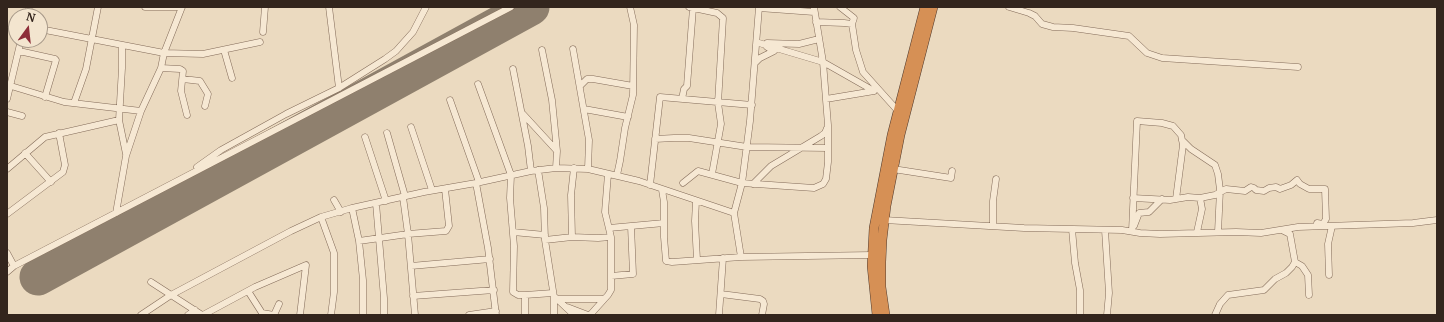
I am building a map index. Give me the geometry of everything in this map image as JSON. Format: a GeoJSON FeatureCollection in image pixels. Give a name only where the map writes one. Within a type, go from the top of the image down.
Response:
{"type":"FeatureCollection","features":[{"type":"Feature","properties":{"kind":"highway"},"geometry":{"type":"LineString","coordinates":[[877,315],[872,256],[878,209],[898,111],[925,7]]}},
{"type":"Feature","properties":{"kind":"highway"},"geometry":{"type":"LineString","coordinates":[[885,315],[881,266],[884,220],[893,169],[933,7]]}},
{"type":"Feature","properties":{"kind":"street"},"geometry":{"type":"LineString","coordinates":[[74,103],[86,69],[98,7]]}},
{"type":"Feature","properties":{"kind":"street"},"geometry":{"type":"LineString","coordinates":[[116,213],[126,156],[141,111],[161,68],[164,54],[182,7],[145,7]]}},
{"type":"Feature","properties":{"kind":"street"},"geometry":{"type":"LineString","coordinates":[[263,32],[265,7]]}},
{"type":"Feature","properties":{"kind":"street"},"geometry":{"type":"LineString","coordinates":[[329,7],[339,88]]}},
{"type":"Feature","properties":{"kind":"street"},"geometry":{"type":"LineString","coordinates":[[176,182],[221,150],[286,114],[339,88],[396,51],[413,32],[426,7]]}},
{"type":"Feature","properties":{"kind":"street"},"geometry":{"type":"LineString","coordinates":[[7,272],[14,266],[511,7]]}},
{"type":"Feature","properties":{"kind":"street"},"geometry":{"type":"LineString","coordinates":[[617,175],[633,99],[634,25],[630,7]]}},
{"type":"Feature","properties":{"kind":"street"},"geometry":{"type":"LineString","coordinates":[[840,7],[854,18],[852,24],[856,50],[863,72],[876,91],[898,111]]}},
{"type":"Feature","properties":{"kind":"street"},"geometry":{"type":"LineString","coordinates":[[1009,7],[1029,13],[1035,16],[1042,24],[1053,27],[1073,28],[1128,36],[1147,53],[1162,58],[1298,67]]}},
{"type":"Feature","properties":{"kind":"street"},"geometry":{"type":"LineString","coordinates":[[682,99],[684,90],[687,86],[691,8],[716,13],[723,18],[718,103],[721,124],[712,174]]}},
{"type":"Feature","properties":{"kind":"street"},"geometry":{"type":"LineString","coordinates":[[683,183],[698,171],[742,183],[814,188],[823,184],[826,180],[828,125],[823,62],[814,10],[759,8],[752,105],[747,147],[742,183],[734,213],[742,257]]}},
{"type":"Feature","properties":{"kind":"street"},"geometry":{"type":"LineString","coordinates":[[816,22],[852,24]]}},
{"type":"Feature","properties":{"kind":"street"},"geometry":{"type":"LineString","coordinates":[[48,30],[164,54],[203,54],[260,42]]}},
{"type":"Feature","properties":{"kind":"street"},"geometry":{"type":"LineString","coordinates":[[757,43],[799,44],[819,39]]}},
{"type":"Feature","properties":{"kind":"street"},"geometry":{"type":"LineString","coordinates":[[757,43],[823,62],[876,91]]}},
{"type":"Feature","properties":{"kind":"street"},"geometry":{"type":"LineString","coordinates":[[755,63],[760,58],[774,51],[757,43]]}},
{"type":"Feature","properties":{"kind":"street"},"geometry":{"type":"LineString","coordinates":[[122,45],[119,120],[126,156]]}},
{"type":"Feature","properties":{"kind":"street"},"geometry":{"type":"LineString","coordinates":[[7,99],[20,48]]}},
{"type":"Feature","properties":{"kind":"street"},"geometry":{"type":"LineString","coordinates":[[573,49],[589,140],[588,169]]}},
{"type":"Feature","properties":{"kind":"street"},"geometry":{"type":"LineString","coordinates":[[224,50],[232,78]]}},
{"type":"Feature","properties":{"kind":"street"},"geometry":{"type":"LineString","coordinates":[[542,50],[552,100],[557,151],[556,168]]}},
{"type":"Feature","properties":{"kind":"street"},"geometry":{"type":"LineString","coordinates":[[19,51],[55,58],[56,60],[45,97]]}},
{"type":"Feature","properties":{"kind":"street"},"geometry":{"type":"LineString","coordinates":[[161,68],[180,69],[183,71],[181,91],[187,115]]}},
{"type":"Feature","properties":{"kind":"street"},"geometry":{"type":"LineString","coordinates":[[513,69],[544,208],[545,237],[555,296],[554,315]]}},
{"type":"Feature","properties":{"kind":"street"},"geometry":{"type":"LineString","coordinates":[[183,79],[200,81],[208,94],[205,106]]}},
{"type":"Feature","properties":{"kind":"street"},"geometry":{"type":"LineString","coordinates":[[580,86],[587,79],[593,79],[633,86]]}},
{"type":"Feature","properties":{"kind":"street"},"geometry":{"type":"LineString","coordinates":[[478,84],[511,175],[510,198],[514,246],[513,292],[518,295],[555,296],[602,300],[605,298]]}},
{"type":"Feature","properties":{"kind":"street"},"geometry":{"type":"LineString","coordinates":[[11,86],[64,102],[141,111]]}},
{"type":"Feature","properties":{"kind":"street"},"geometry":{"type":"LineString","coordinates":[[826,99],[876,91]]}},
{"type":"Feature","properties":{"kind":"street"},"geometry":{"type":"LineString","coordinates":[[650,185],[660,97],[752,105]]}},
{"type":"Feature","properties":{"kind":"street"},"geometry":{"type":"LineString","coordinates":[[450,100],[478,183],[490,259],[496,313],[468,315]]}},
{"type":"Feature","properties":{"kind":"street"},"geometry":{"type":"LineString","coordinates":[[584,109],[628,117]]}},
{"type":"Feature","properties":{"kind":"street"},"geometry":{"type":"LineString","coordinates":[[7,112],[22,116]]}},
{"type":"Feature","properties":{"kind":"street"},"geometry":{"type":"LineString","coordinates":[[522,112],[557,151]]}},
{"type":"Feature","properties":{"kind":"street"},"geometry":{"type":"LineString","coordinates":[[7,168],[45,137],[119,120]]}},
{"type":"Feature","properties":{"kind":"street"},"geometry":{"type":"LineString","coordinates":[[1132,231],[1136,121],[1162,123],[1173,126],[1181,135],[1183,145],[1176,199]]}},
{"type":"Feature","properties":{"kind":"street"},"geometry":{"type":"LineString","coordinates":[[753,184],[771,166],[825,133],[828,125]]}},
{"type":"Feature","properties":{"kind":"street"},"geometry":{"type":"LineString","coordinates":[[412,127],[432,190]]}},
{"type":"Feature","properties":{"kind":"street"},"geometry":{"type":"LineString","coordinates":[[7,214],[63,172],[65,168],[59,133]]}},
{"type":"Feature","properties":{"kind":"street"},"geometry":{"type":"LineString","coordinates":[[387,133],[404,196],[415,315]]}},
{"type":"Feature","properties":{"kind":"street"},"geometry":{"type":"LineString","coordinates":[[365,137],[386,201]]}},
{"type":"Feature","properties":{"kind":"street"},"geometry":{"type":"LineString","coordinates":[[655,139],[689,138],[747,147],[828,148]]}},
{"type":"Feature","properties":{"kind":"street"},"geometry":{"type":"LineString","coordinates":[[1182,140],[1191,149],[1214,166],[1218,174],[1218,232]]}},
{"type":"Feature","properties":{"kind":"street"},"geometry":{"type":"LineString","coordinates":[[25,154],[51,182]]}},
{"type":"Feature","properties":{"kind":"street"},"geometry":{"type":"LineString","coordinates":[[572,237],[571,195],[574,168]]}},
{"type":"Feature","properties":{"kind":"street"},"geometry":{"type":"LineString","coordinates":[[141,315],[171,295],[321,217],[404,196],[478,183],[535,170],[574,168],[588,169],[617,175],[734,213]]}},
{"type":"Feature","properties":{"kind":"street"},"geometry":{"type":"LineString","coordinates":[[893,169],[950,178],[952,171]]}},
{"type":"Feature","properties":{"kind":"street"},"geometry":{"type":"LineString","coordinates":[[564,305],[589,315],[611,290],[611,236],[605,212],[608,174]]}},
{"type":"Feature","properties":{"kind":"street"},"geometry":{"type":"LineString","coordinates":[[993,226],[993,201],[996,179]]}},
{"type":"Feature","properties":{"kind":"street"},"geometry":{"type":"LineString","coordinates":[[1133,198],[1200,198],[1215,195],[1226,189],[1245,191],[1251,187],[1256,190],[1264,191],[1268,188],[1276,187],[1280,189],[1291,185],[1297,180],[1308,189],[1325,189],[1326,219],[1323,224],[1313,224],[1311,227]]}},
{"type":"Feature","properties":{"kind":"street"},"geometry":{"type":"LineString","coordinates":[[359,242],[379,237],[446,231],[448,229],[445,189]]}},
{"type":"Feature","properties":{"kind":"street"},"geometry":{"type":"LineString","coordinates":[[662,190],[666,261],[672,262],[742,257],[872,256]]}},
{"type":"Feature","properties":{"kind":"street"},"geometry":{"type":"LineString","coordinates":[[1197,232],[1202,209],[1200,198]]}},
{"type":"Feature","properties":{"kind":"street"},"geometry":{"type":"LineString","coordinates":[[1132,231],[1139,213],[1149,212],[1162,199]]}},
{"type":"Feature","properties":{"kind":"street"},"geometry":{"type":"LineString","coordinates":[[334,200],[341,212]]}},
{"type":"Feature","properties":{"kind":"street"},"geometry":{"type":"LineString","coordinates":[[696,201],[695,221],[697,260]]}},
{"type":"Feature","properties":{"kind":"street"},"geometry":{"type":"LineString","coordinates":[[376,203],[384,298],[384,315]]}},
{"type":"Feature","properties":{"kind":"street"},"geometry":{"type":"LineString","coordinates":[[352,208],[359,242],[363,280],[363,315]]}},
{"type":"Feature","properties":{"kind":"street"},"geometry":{"type":"LineString","coordinates":[[321,217],[334,253],[334,292],[332,315]]}},
{"type":"Feature","properties":{"kind":"street"},"geometry":{"type":"LineString","coordinates":[[884,220],[1132,231],[1160,234],[1197,232],[1260,233],[1298,227],[1413,223],[1437,220]]}},
{"type":"Feature","properties":{"kind":"street"},"geometry":{"type":"LineString","coordinates":[[609,228],[664,223]]}},
{"type":"Feature","properties":{"kind":"street"},"geometry":{"type":"LineString","coordinates":[[611,276],[633,274],[631,226]]}},
{"type":"Feature","properties":{"kind":"street"},"geometry":{"type":"LineString","coordinates":[[1329,275],[1328,244],[1332,226]]}},
{"type":"Feature","properties":{"kind":"street"},"geometry":{"type":"LineString","coordinates":[[1072,229],[1080,290],[1080,315]]}},
{"type":"Feature","properties":{"kind":"street"},"geometry":{"type":"LineString","coordinates":[[1105,230],[1109,293],[1107,315]]}},
{"type":"Feature","properties":{"kind":"street"},"geometry":{"type":"LineString","coordinates":[[1215,315],[1220,304],[1228,295],[1264,290],[1275,279],[1286,273],[1292,267],[1295,262],[1290,234],[1282,230]]}},
{"type":"Feature","properties":{"kind":"street"},"geometry":{"type":"LineString","coordinates":[[512,232],[545,237],[593,238],[611,236]]}},
{"type":"Feature","properties":{"kind":"street"},"geometry":{"type":"LineString","coordinates":[[7,253],[14,266]]}},
{"type":"Feature","properties":{"kind":"street"},"geometry":{"type":"LineString","coordinates":[[719,315],[724,258]]}},
{"type":"Feature","properties":{"kind":"street"},"geometry":{"type":"LineString","coordinates":[[411,266],[490,259]]}},
{"type":"Feature","properties":{"kind":"street"},"geometry":{"type":"LineString","coordinates":[[1295,262],[1302,266],[1308,275],[1309,295]]}},
{"type":"Feature","properties":{"kind":"street"},"geometry":{"type":"LineString","coordinates":[[151,282],[202,315],[248,291],[294,269],[306,265],[300,315]]}},
{"type":"Feature","properties":{"kind":"street"},"geometry":{"type":"LineString","coordinates":[[414,296],[494,290]]}},
{"type":"Feature","properties":{"kind":"street"},"geometry":{"type":"LineString","coordinates":[[248,291],[262,313],[274,315],[279,304]]}},
{"type":"Feature","properties":{"kind":"street"},"geometry":{"type":"LineString","coordinates":[[721,294],[760,299],[764,304],[763,314]]}},
{"type":"Feature","properties":{"kind":"street"},"geometry":{"type":"LineString","coordinates":[[525,295],[525,315]]}},
{"type":"Feature","properties":{"kind":"street"},"geometry":{"type":"LineString","coordinates":[[555,296],[574,315]]}},
{"type":"Feature","properties":{"kind":"street"},"geometry":{"type":"LineString","coordinates":[[188,315],[194,310]]}},
{"type":"Feature","properties":{"kind":"runway"},"geometry":{"type":"LineString","coordinates":[[38,277],[531,7]]}}]}
